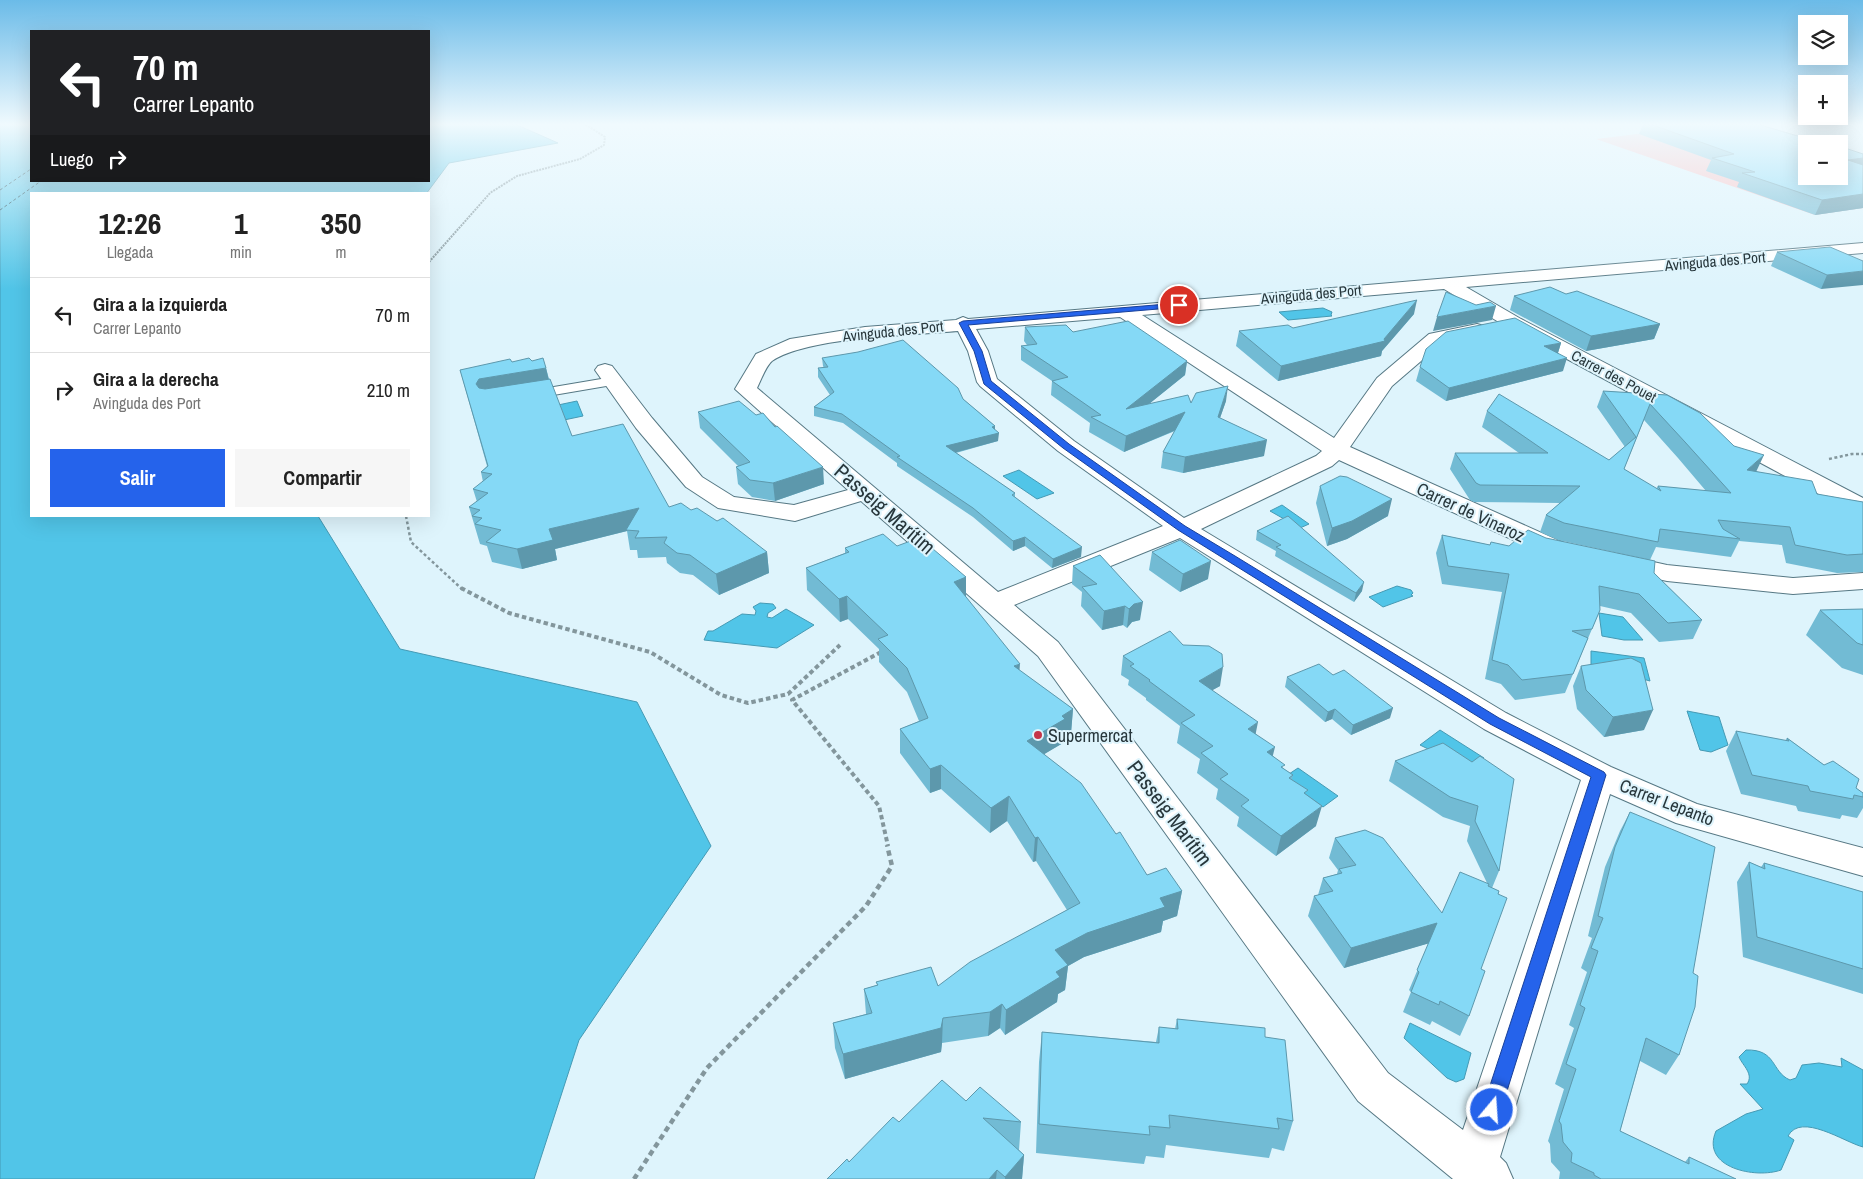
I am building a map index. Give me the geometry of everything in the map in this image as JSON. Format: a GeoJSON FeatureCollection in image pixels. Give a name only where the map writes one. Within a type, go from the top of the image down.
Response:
{"type":"FeatureCollection","features":[{"type":"Feature","properties":{"kind":"street","name":"Avinguda des Port"},"geometry":{"type":"LineString","coordinates":[[763,358],[797,344],[865,333],[963,323],[1863,248]]}},
{"type":"Feature","properties":{"kind":"street","name":"Carrer des Pouet"},"geometry":{"type":"LineString","coordinates":[[1447,283],[1514,323],[1863,508]]}},
{"type":"Feature","properties":{"kind":"street","name":"Carrer de Vinaroz"},"geometry":{"type":"LineString","coordinates":[[1122,310],[1337,450],[1549,548],[1667,573],[1793,586],[1863,581]]}},
{"type":"Feature","properties":{"kind":"street","name":"Carrer Lepanto"},"geometry":{"type":"LineString","coordinates":[[963,323],[978,351],[987,382],[1066,446],[1182,528],[1495,721],[1599,775],[1688,814],[1863,862]]}},
{"type":"Feature","properties":{"kind":"street"},"geometry":{"type":"LineString","coordinates":[[995,603],[1182,528],[1324,461],[1337,450],[1384,382],[1436,338],[1514,323]]}},
{"type":"Feature","properties":{"kind":"street","name":"Passeig Marítim"},"geometry":{"type":"LineString","coordinates":[[763,358],[746,389],[1048,649],[1373,1087],[1482,1173]]}},
{"type":"Feature","properties":{"kind":"street"},"geometry":{"type":"LineString","coordinates":[[609,375],[644,423],[694,482],[728,503],[795,512],[866,492]]}},
{"type":"Feature","properties":{"kind":"street"},"geometry":{"type":"LineString","coordinates":[[1482,1173],[1599,775]]}},
{"type":"Feature","properties":{"kind":"lane"},"geometry":{"type":"LineString","coordinates":[[518,397],[609,375]]}},
{"type":"Feature","properties":{"kind":"path"},"geometry":{"type":"LineString","coordinates":[[430,261],[490,193],[512,179]]}},
{"type":"Feature","properties":{"kind":"path"},"geometry":{"type":"LineString","coordinates":[[406,517],[411,542],[465,592],[510,613],[650,652],[721,695],[730,698],[748,703],[788,694],[840,645]]}},
{"type":"Feature","properties":{"kind":"path"},"geometry":{"type":"LineString","coordinates":[[634,1179],[708,1068],[866,906],[892,866],[879,806],[792,700],[882,651]]}},
{"type":"Feature","properties":{"kind":"shaded area"},"geometry":{"type":"Polygon","coordinates":[[[1711,179],[1798,179],[1798,185],[1846,185],[1863,208],[1815,215],[1711,179]]]}},
{"type":"Feature","properties":{"kind":"water"},"geometry":{"type":"Polygon","coordinates":[[[0,179],[30,179],[30,182],[430,182],[430,179],[437,179],[427,192],[30,192],[30,517],[319,517],[400,649],[637,702],[711,846],[579,1040],[534,1179],[0,1179],[0,179]]]}},
{"type":"Feature","properties":{"kind":"water"},"geometry":{"type":"Polygon","coordinates":[[[1323,308],[1332,312],[1332,316],[1288,320],[1279,312],[1323,308]]]}},
{"type":"Feature","properties":{"kind":"water"},"geometry":{"type":"Polygon","coordinates":[[[577,401],[583,416],[564,420],[558,405],[577,401]]]}},
{"type":"Feature","properties":{"kind":"water"},"geometry":{"type":"Polygon","coordinates":[[[1019,470],[1054,493],[1037,499],[1003,476],[1019,470]]]}},
{"type":"Feature","properties":{"kind":"water"},"geometry":{"type":"Polygon","coordinates":[[[1282,505],[1309,524],[1300,528],[1270,511],[1282,505]]]}},
{"type":"Feature","properties":{"kind":"water"},"geometry":{"type":"Polygon","coordinates":[[[1397,586],[1411,590],[1413,593],[1411,595],[1413,596],[1383,607],[1369,597],[1397,586]]]}},
{"type":"Feature","properties":{"kind":"water"},"geometry":{"type":"Polygon","coordinates":[[[760,603],[773,604],[776,608],[768,613],[767,617],[772,618],[786,609],[814,625],[777,648],[704,640],[708,631],[713,631],[742,614],[755,615],[756,611],[753,607],[760,603]]]}},
{"type":"Feature","properties":{"kind":"water"},"geometry":{"type":"Polygon","coordinates":[[[1599,613],[1623,617],[1643,640],[1624,640],[1602,636],[1599,613]]]}},
{"type":"Feature","properties":{"kind":"water"},"geometry":{"type":"Polygon","coordinates":[[[1591,651],[1644,658],[1650,681],[1591,665],[1591,651]]]}},
{"type":"Feature","properties":{"kind":"water"},"geometry":{"type":"Polygon","coordinates":[[[1687,711],[1719,717],[1728,745],[1711,752],[1700,750],[1687,711]]]}},
{"type":"Feature","properties":{"kind":"water"},"geometry":{"type":"Polygon","coordinates":[[[1440,730],[1484,758],[1471,770],[1420,745],[1440,730]]]}},
{"type":"Feature","properties":{"kind":"water"},"geometry":{"type":"Polygon","coordinates":[[[1298,768],[1338,796],[1323,807],[1283,778],[1298,768]]]}},
{"type":"Feature","properties":{"kind":"water"},"geometry":{"type":"Polygon","coordinates":[[[1410,1023],[1471,1053],[1464,1079],[1456,1082],[1447,1078],[1404,1038],[1410,1023]]]}},
{"type":"Feature","properties":{"kind":"water"},"geometry":{"type":"Polygon","coordinates":[[[1746,1050],[1763,1053],[1769,1057],[1779,1072],[1790,1080],[1796,1078],[1802,1065],[1819,1063],[1842,1067],[1841,1058],[1863,1070],[1863,1147],[1823,1131],[1803,1127],[1794,1129],[1788,1136],[1794,1140],[1781,1170],[1758,1173],[1733,1168],[1723,1162],[1716,1154],[1713,1144],[1716,1131],[1746,1114],[1763,1109],[1740,1084],[1747,1084],[1749,1080],[1749,1073],[1739,1057],[1746,1050]]]}},
{"type":"Feature","properties":{"kind":"building"},"geometry":{"type":"Polygon","coordinates":[[[1760,179],[1798,179],[1798,185],[1848,185],[1848,179],[1863,179],[1863,194],[1822,200],[1760,179]]]}},
{"type":"Feature","properties":{"kind":"building"},"geometry":{"type":"Polygon","coordinates":[[[1830,247],[1863,261],[1863,271],[1827,275],[1777,252],[1830,247]]]}},
{"type":"Feature","properties":{"kind":"building"},"geometry":{"type":"Polygon","coordinates":[[[1550,287],[1566,294],[1577,291],[1660,324],[1591,336],[1514,296],[1550,287]]]}},
{"type":"Feature","properties":{"kind":"building"},"geometry":{"type":"Polygon","coordinates":[[[1446,292],[1476,305],[1490,302],[1496,306],[1437,317],[1446,292]]]}},
{"type":"Feature","properties":{"kind":"building"},"geometry":{"type":"Polygon","coordinates":[[[1417,300],[1384,339],[1385,341],[1281,366],[1239,331],[1288,325],[1293,328],[1417,300]]]}},
{"type":"Feature","properties":{"kind":"building"},"geometry":{"type":"Polygon","coordinates":[[[1515,318],[1561,343],[1544,346],[1567,358],[1449,388],[1420,367],[1426,349],[1446,332],[1515,318]]]}},
{"type":"Feature","properties":{"kind":"building"},"geometry":{"type":"Polygon","coordinates":[[[1128,321],[1187,361],[1126,409],[1188,395],[1191,403],[1196,393],[1228,386],[1218,417],[1267,440],[1185,457],[1163,452],[1185,412],[1126,436],[1091,417],[1101,415],[1052,381],[1068,377],[1021,346],[1037,344],[1025,327],[1066,325],[1073,332],[1128,321]]]}},
{"type":"Feature","properties":{"kind":"building"},"geometry":{"type":"Polygon","coordinates":[[[903,340],[958,388],[963,399],[995,426],[992,427],[999,433],[946,446],[1015,493],[1012,495],[1082,547],[1053,559],[1025,537],[1013,541],[973,508],[897,457],[900,456],[842,414],[814,407],[834,392],[818,368],[828,367],[822,358],[858,352],[903,340]]]}},
{"type":"Feature","properties":{"kind":"building"},"geometry":{"type":"Polygon","coordinates":[[[529,358],[532,361],[543,358],[546,368],[479,379],[476,384],[479,388],[485,389],[550,379],[572,436],[623,424],[669,507],[681,503],[691,510],[697,508],[717,521],[723,518],[767,552],[716,574],[690,555],[677,553],[664,543],[667,537],[635,538],[639,531],[626,530],[639,508],[549,529],[553,540],[517,549],[486,542],[501,530],[475,524],[482,518],[472,516],[480,510],[469,507],[488,493],[473,489],[492,474],[481,472],[488,466],[460,370],[510,359],[512,362],[529,358]]]}},
{"type":"Feature","properties":{"kind":"building"},"geometry":{"type":"Polygon","coordinates":[[[1603,391],[1667,395],[1700,413],[1734,446],[1764,455],[1747,470],[1812,481],[1817,494],[1863,502],[1863,554],[1847,555],[1795,545],[1790,527],[1718,520],[1723,529],[1740,539],[1660,529],[1658,542],[1564,523],[1546,515],[1580,486],[1480,485],[1476,483],[1455,453],[1548,453],[1487,411],[1499,394],[1609,460],[1636,437],[1603,391]],[[1650,404],[1624,469],[1661,491],[1658,486],[1731,493],[1650,404]]]}},
{"type":"Feature","properties":{"kind":"building"},"geometry":{"type":"Polygon","coordinates":[[[739,401],[756,415],[763,413],[775,427],[777,426],[823,467],[773,483],[750,480],[736,467],[750,462],[698,412],[739,401]]]}},
{"type":"Feature","properties":{"kind":"building"},"geometry":{"type":"Polygon","coordinates":[[[1340,476],[1347,477],[1392,499],[1352,521],[1332,528],[1320,486],[1340,476]]]}},
{"type":"Feature","properties":{"kind":"building"},"geometry":{"type":"Polygon","coordinates":[[[1288,516],[1364,582],[1356,593],[1276,547],[1281,545],[1257,531],[1288,516]]]}},
{"type":"Feature","properties":{"kind":"building"},"geometry":{"type":"Polygon","coordinates":[[[1528,530],[1546,538],[1655,561],[1654,573],[1702,620],[1668,623],[1639,594],[1599,586],[1600,610],[1592,629],[1572,631],[1588,638],[1573,674],[1522,680],[1508,665],[1492,660],[1509,574],[1448,566],[1442,535],[1490,545],[1491,542],[1509,546],[1528,530]]]}},
{"type":"Feature","properties":{"kind":"building"},"geometry":{"type":"Polygon","coordinates":[[[883,534],[897,546],[916,539],[926,543],[966,577],[954,582],[1020,664],[1014,666],[1073,709],[1062,716],[1065,719],[1027,741],[1081,783],[1116,834],[1120,832],[1147,875],[1166,868],[1182,891],[1160,898],[1165,907],[1087,933],[1055,950],[1068,965],[1056,972],[1060,977],[1006,1010],[1002,1004],[990,1012],[943,1018],[941,1028],[843,1054],[833,1023],[872,1013],[864,989],[878,985],[876,982],[931,967],[938,986],[970,962],[1080,903],[1038,837],[1035,838],[1009,796],[991,808],[941,765],[930,769],[900,729],[928,718],[907,668],[878,639],[888,635],[847,596],[839,599],[806,568],[849,552],[845,548],[883,534]]]}},
{"type":"Feature","properties":{"kind":"building"},"geometry":{"type":"Polygon","coordinates":[[[1180,540],[1211,561],[1183,574],[1152,552],[1180,540]]]}},
{"type":"Feature","properties":{"kind":"building"},"geometry":{"type":"Polygon","coordinates":[[[1100,555],[1143,602],[1134,604],[1129,609],[1125,606],[1104,611],[1082,587],[1097,584],[1073,566],[1100,555]]]}},
{"type":"Feature","properties":{"kind":"building"},"geometry":{"type":"Polygon","coordinates":[[[1863,609],[1863,645],[1857,643],[1820,610],[1863,609]]]}},
{"type":"Feature","properties":{"kind":"building"},"geometry":{"type":"Polygon","coordinates":[[[1170,631],[1183,645],[1209,646],[1222,654],[1223,667],[1199,681],[1258,722],[1248,729],[1275,747],[1267,752],[1285,765],[1281,767],[1293,775],[1289,778],[1308,790],[1304,793],[1322,806],[1281,836],[1241,806],[1249,800],[1220,779],[1228,774],[1201,753],[1213,746],[1181,723],[1195,715],[1130,666],[1134,664],[1123,656],[1170,631]]]}},
{"type":"Feature","properties":{"kind":"building"},"geometry":{"type":"Polygon","coordinates":[[[1631,658],[1641,663],[1653,710],[1613,717],[1586,690],[1581,666],[1631,658]]]}},
{"type":"Feature","properties":{"kind":"building"},"geometry":{"type":"Polygon","coordinates":[[[1319,664],[1333,675],[1344,670],[1393,708],[1353,725],[1335,709],[1328,712],[1287,677],[1319,664]]]}},
{"type":"Feature","properties":{"kind":"building"},"geometry":{"type":"Polygon","coordinates":[[[1736,731],[1789,741],[1787,738],[1824,765],[1833,761],[1859,779],[1856,788],[1863,793],[1863,797],[1854,795],[1853,799],[1810,791],[1808,786],[1752,775],[1736,731]]]}},
{"type":"Feature","properties":{"kind":"building"},"geometry":{"type":"Polygon","coordinates":[[[1443,743],[1472,762],[1480,756],[1514,779],[1499,871],[1475,821],[1478,806],[1450,797],[1395,761],[1443,743]]]}},
{"type":"Feature","properties":{"kind":"building"},"geometry":{"type":"Polygon","coordinates":[[[1630,812],[1715,847],[1693,973],[1698,976],[1695,1007],[1679,1055],[1646,1038],[1620,1131],[1689,1164],[1689,1157],[1736,1179],[1601,1179],[1594,1175],[1594,1173],[1571,1162],[1572,1153],[1563,1142],[1559,1121],[1576,1069],[1566,1064],[1585,1008],[1580,1005],[1598,951],[1591,948],[1603,918],[1598,916],[1615,847],[1630,812]]]}},
{"type":"Feature","properties":{"kind":"building"},"geometry":{"type":"Polygon","coordinates":[[[1365,830],[1383,838],[1442,913],[1460,872],[1489,884],[1488,886],[1499,891],[1498,894],[1507,898],[1481,969],[1485,971],[1469,1016],[1440,1001],[1439,1005],[1411,992],[1419,972],[1417,970],[1437,923],[1351,948],[1314,896],[1333,891],[1323,878],[1342,873],[1339,869],[1356,865],[1335,838],[1365,830]]]}},
{"type":"Feature","properties":{"kind":"building"},"geometry":{"type":"Polygon","coordinates":[[[1749,862],[1765,869],[1764,863],[1863,892],[1863,969],[1757,937],[1749,862]]]}},
{"type":"Feature","properties":{"kind":"building"},"geometry":{"type":"Polygon","coordinates":[[[1177,1019],[1265,1028],[1265,1037],[1285,1040],[1293,1121],[1277,1118],[1279,1129],[1169,1115],[1170,1128],[1149,1126],[1150,1135],[1039,1124],[1042,1032],[1159,1043],[1159,1027],[1178,1029],[1177,1019]]]}},
{"type":"Feature","properties":{"kind":"building"},"geometry":{"type":"Polygon","coordinates":[[[942,1080],[966,1101],[980,1087],[1021,1122],[983,1118],[1024,1155],[1005,1177],[997,1170],[989,1179],[827,1179],[847,1159],[849,1162],[893,1117],[899,1122],[942,1080]]]}},
{"type":"Feature","properties":{"kind":"ferry route"},"geometry":{"type":"LineString","coordinates":[[0,190],[16,179]]}},
{"type":"Feature","properties":{"kind":"ferry route"},"geometry":{"type":"LineString","coordinates":[[0,210],[40,182]]}},
{"type":"Feature","properties":{"kind":"place","name":"Supermercat"},"geometry":{"type":"Point","coordinates":[1038,735]}},
{"type":"Feature","properties":{"kind":"route"},"geometry":{"type":"LineString","coordinates":[[1179,305],[963,323],[978,351],[987,382],[1066,446],[1182,528],[1495,721],[1599,775],[1492,1110]]}}]}
